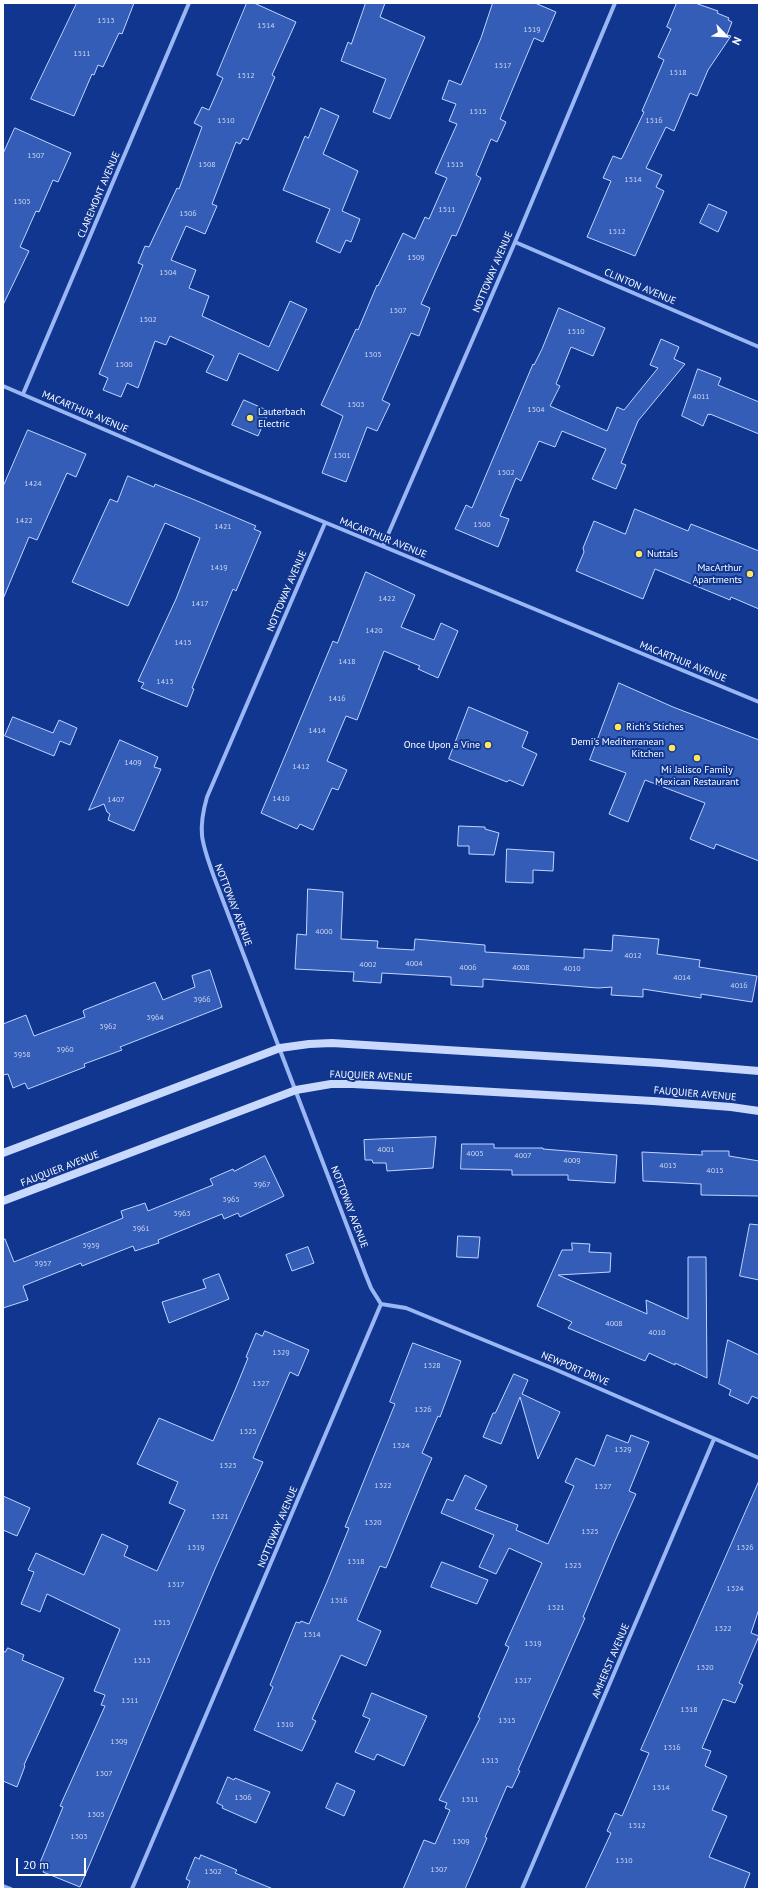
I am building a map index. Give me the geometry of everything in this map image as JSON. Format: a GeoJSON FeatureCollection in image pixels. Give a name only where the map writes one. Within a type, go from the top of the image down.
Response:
{"type":"FeatureCollection","features":[{"type":"Feature","properties":{"kind":"street","name":"CLAREMONT AVENUE"},"geometry":{"type":"LineString","coordinates":[[23,394],[189,3]]}},
{"type":"Feature","properties":{"kind":"street","name":"NOTTOWAY AVENUE"},"geometry":{"type":"LineString","coordinates":[[383,546],[515,242],[615,3]]}},
{"type":"Feature","properties":{"kind":"street","name":"CLINTON AVENUE"},"geometry":{"type":"LineString","coordinates":[[515,242],[759,347]]}},
{"type":"Feature","properties":{"kind":"street","name":"MACARTHUR AVENUE"},"geometry":{"type":"LineString","coordinates":[[3,386],[325,523],[759,702]]}},
{"type":"Feature","properties":{"kind":"street","name":"NOTTOWAY AVENUE"},"geometry":{"type":"LineString","coordinates":[[132,1889],[381,1304],[371,1288],[214,877],[203,845],[200,831],[202,815],[207,797],[325,523]]}},
{"type":"Feature","properties":{"kind":"street"},"geometry":{"type":"LineString","coordinates":[[3,1153],[280,1048],[309,1044],[332,1043],[660,1063],[759,1071]]}},
{"type":"Feature","properties":{"kind":"street","name":"FAUQUIER AVENUE"},"geometry":{"type":"LineString","coordinates":[[3,1201],[296,1090],[331,1084],[653,1101],[759,1111]]}},
{"type":"Feature","properties":{"kind":"street","name":"NEWPORT DRIVE"},"geometry":{"type":"LineString","coordinates":[[381,1304],[406,1308],[552,1368],[759,1458]]}},
{"type":"Feature","properties":{"kind":"street","name":"AMHERST AVENUE"},"geometry":{"type":"LineString","coordinates":[[522,1889],[714,1439]]}},
{"type":"Feature","properties":{"kind":"street"},"geometry":{"type":"LineString","coordinates":[[3,1886],[11,1889]]}},
{"type":"Feature","properties":{"kind":"building"},"geometry":{"type":"Polygon","coordinates":[[[77,3],[134,3],[122,34],[119,33],[103,67],[98,65],[94,75],[92,74],[74,116],[31,99],[77,3]]]}},
{"type":"Feature","properties":{"kind":"building"},"geometry":{"type":"Polygon","coordinates":[[[247,3],[254,3],[296,22],[272,75],[275,77],[248,140],[243,138],[240,144],[236,142],[212,204],[217,206],[205,234],[186,226],[171,260],[196,270],[189,288],[209,296],[202,316],[269,347],[290,301],[307,309],[278,371],[239,353],[227,381],[206,372],[214,356],[170,336],[166,345],[155,341],[138,388],[127,383],[121,397],[103,390],[108,378],[99,374],[143,265],[138,263],[145,246],[149,247],[177,188],[179,189],[202,127],[194,123],[202,107],[209,110],[223,78],[217,75],[247,3]]]}},
{"type":"Feature","properties":{"kind":"building"},"geometry":{"type":"Polygon","coordinates":[[[366,3],[385,3],[380,17],[425,37],[390,119],[373,112],[386,79],[341,61],[348,42],[351,44],[366,3]]]}},
{"type":"Feature","properties":{"kind":"building"},"geometry":{"type":"Polygon","coordinates":[[[493,3],[535,3],[556,12],[543,42],[534,38],[500,119],[506,122],[497,142],[491,139],[476,175],[481,178],[456,236],[452,235],[421,304],[430,308],[419,336],[411,333],[382,400],[390,404],[377,431],[367,427],[346,482],[322,473],[343,416],[321,405],[403,233],[415,239],[425,217],[429,219],[447,178],[435,173],[457,124],[449,121],[456,104],[442,99],[449,80],[461,85],[481,38],[493,3]]]}},
{"type":"Feature","properties":{"kind":"building"},"geometry":{"type":"Polygon","coordinates":[[[677,3],[695,3],[718,11],[717,13],[729,18],[728,20],[732,22],[727,35],[731,36],[708,70],[697,96],[690,93],[674,131],[666,127],[646,168],[662,175],[656,187],[664,191],[635,256],[587,237],[611,181],[603,178],[613,156],[622,158],[644,112],[642,111],[664,60],[658,57],[671,29],[667,27],[677,3]]]}},
{"type":"Feature","properties":{"kind":"building"},"geometry":{"type":"Polygon","coordinates":[[[321,108],[339,116],[323,154],[358,171],[342,211],[360,219],[351,242],[346,240],[340,253],[316,242],[330,209],[283,190],[305,136],[308,138],[321,108]]]}},
{"type":"Feature","properties":{"kind":"building"},"geometry":{"type":"Polygon","coordinates":[[[15,128],[71,153],[58,182],[53,180],[39,212],[36,211],[20,247],[29,251],[3,305],[3,154],[15,128]]]}},
{"type":"Feature","properties":{"kind":"building"},"geometry":{"type":"Polygon","coordinates":[[[709,204],[727,212],[718,232],[700,223],[709,204]]]}},
{"type":"Feature","properties":{"kind":"building"},"geometry":{"type":"Polygon","coordinates":[[[559,308],[605,328],[593,356],[571,347],[556,384],[560,386],[550,406],[607,431],[617,407],[624,410],[658,368],[650,365],[661,339],[679,347],[674,359],[685,364],[638,421],[621,463],[626,465],[616,489],[592,479],[606,449],[562,431],[555,447],[539,441],[521,481],[516,478],[500,516],[509,519],[498,547],[455,529],[466,505],[472,508],[533,364],[534,365],[542,349],[559,308]]]}},
{"type":"Feature","properties":{"kind":"building"},"geometry":{"type":"Polygon","coordinates":[[[698,369],[721,378],[718,385],[759,402],[759,434],[710,414],[708,414],[703,426],[682,416],[698,369]]]}},
{"type":"Feature","properties":{"kind":"building","name":"Lauterbach Electric"},"geometry":{"type":"Polygon","coordinates":[[[244,400],[269,411],[258,436],[232,425],[244,400]]]}},
{"type":"Feature","properties":{"kind":"building"},"geometry":{"type":"Polygon","coordinates":[[[28,430],[86,454],[76,477],[67,473],[37,540],[29,537],[3,599],[3,487],[28,430]]]}},
{"type":"Feature","properties":{"kind":"building"},"geometry":{"type":"Polygon","coordinates":[[[128,476],[154,487],[155,484],[195,500],[256,526],[254,529],[261,532],[236,591],[233,589],[192,688],[194,689],[187,707],[141,688],[144,683],[138,681],[176,599],[200,538],[165,523],[128,606],[72,582],[110,499],[117,502],[128,476]]]}},
{"type":"Feature","properties":{"kind":"building"},"geometry":{"type":"Polygon","coordinates":[[[635,509],[688,531],[691,524],[759,551],[759,609],[731,597],[730,600],[655,569],[643,599],[576,571],[584,552],[583,548],[594,521],[625,534],[635,509]]]}},
{"type":"Feature","properties":{"kind":"building"},"geometry":{"type":"Polygon","coordinates":[[[366,572],[415,595],[401,627],[434,640],[441,623],[458,631],[438,678],[418,669],[420,666],[384,651],[357,720],[346,716],[327,761],[347,770],[338,790],[332,788],[313,830],[300,824],[297,829],[261,813],[333,641],[337,643],[366,572]]]}},
{"type":"Feature","properties":{"kind":"building"},"geometry":{"type":"Polygon","coordinates":[[[619,683],[673,707],[759,740],[759,861],[716,844],[714,849],[690,839],[705,803],[645,780],[628,822],[609,814],[626,773],[590,760],[619,683]]]}},
{"type":"Feature","properties":{"kind":"building","name":"Once Upon a Vine"},"geometry":{"type":"Polygon","coordinates":[[[469,707],[528,732],[522,747],[537,754],[523,786],[509,780],[507,782],[449,759],[469,707]]]}},
{"type":"Feature","properties":{"kind":"building"},"geometry":{"type":"Polygon","coordinates":[[[13,717],[53,733],[59,720],[77,728],[70,745],[60,741],[54,756],[5,736],[13,717]]]}},
{"type":"Feature","properties":{"kind":"building"},"geometry":{"type":"Polygon","coordinates":[[[120,740],[158,757],[154,767],[161,769],[134,831],[108,820],[110,814],[107,812],[104,804],[89,810],[120,740]]]}},
{"type":"Feature","properties":{"kind":"building"},"geometry":{"type":"Polygon","coordinates":[[[459,826],[485,827],[485,829],[499,833],[494,855],[469,854],[469,846],[458,846],[459,826]]]}},
{"type":"Feature","properties":{"kind":"building"},"geometry":{"type":"Polygon","coordinates":[[[507,849],[554,852],[553,871],[533,870],[533,883],[506,882],[507,849]]]}},
{"type":"Feature","properties":{"kind":"building"},"geometry":{"type":"Polygon","coordinates":[[[308,889],[343,892],[341,939],[378,941],[377,948],[414,950],[415,939],[485,945],[485,952],[584,958],[584,949],[612,951],[613,935],[659,939],[657,954],[700,960],[699,967],[757,976],[752,1002],[701,994],[701,998],[643,989],[643,997],[611,995],[612,987],[598,988],[483,979],[483,987],[451,985],[451,977],[382,973],[381,983],[353,981],[354,972],[295,969],[297,934],[306,935],[308,889]]]}},
{"type":"Feature","properties":{"kind":"building"},"geometry":{"type":"Polygon","coordinates":[[[210,970],[222,1007],[120,1047],[122,1050],[84,1064],[85,1067],[28,1089],[25,1083],[13,1088],[8,1074],[3,1075],[3,1024],[26,1015],[34,1036],[85,1017],[84,1010],[155,982],[163,1000],[195,987],[192,976],[210,970]]]}},
{"type":"Feature","properties":{"kind":"building"},"geometry":{"type":"Polygon","coordinates":[[[436,1137],[433,1168],[387,1171],[386,1163],[373,1163],[372,1160],[365,1160],[364,1140],[436,1137]]]}},
{"type":"Feature","properties":{"kind":"building"},"geometry":{"type":"Polygon","coordinates":[[[462,1144],[494,1144],[494,1148],[543,1148],[617,1155],[615,1183],[568,1180],[568,1175],[512,1175],[512,1170],[461,1169],[462,1144]]]}},
{"type":"Feature","properties":{"kind":"building"},"geometry":{"type":"Polygon","coordinates":[[[702,1151],[729,1151],[729,1156],[759,1161],[759,1196],[701,1195],[701,1184],[643,1181],[642,1152],[702,1155],[702,1151]]]}},
{"type":"Feature","properties":{"kind":"building"},"geometry":{"type":"Polygon","coordinates":[[[265,1156],[284,1196],[240,1217],[238,1213],[224,1219],[222,1214],[158,1240],[159,1243],[135,1251],[133,1246],[82,1266],[81,1263],[23,1286],[28,1300],[3,1308],[3,1239],[5,1239],[14,1262],[123,1218],[121,1211],[145,1203],[148,1211],[213,1185],[210,1179],[233,1169],[234,1171],[265,1156]]]}},
{"type":"Feature","properties":{"kind":"building"},"geometry":{"type":"Polygon","coordinates":[[[750,1224],[759,1225],[759,1280],[740,1276],[750,1224]]]}},
{"type":"Feature","properties":{"kind":"building"},"geometry":{"type":"Polygon","coordinates":[[[458,1236],[480,1237],[478,1258],[457,1257],[458,1236]]]}},
{"type":"Feature","properties":{"kind":"building"},"geometry":{"type":"Polygon","coordinates":[[[572,1243],[590,1244],[589,1252],[611,1253],[610,1272],[558,1275],[647,1314],[646,1300],[688,1319],[688,1257],[706,1257],[707,1378],[649,1353],[645,1361],[568,1328],[572,1322],[537,1306],[562,1250],[572,1250],[572,1243]]]}},
{"type":"Feature","properties":{"kind":"building"},"geometry":{"type":"Polygon","coordinates":[[[308,1247],[314,1263],[292,1271],[286,1255],[308,1247]]]}},
{"type":"Feature","properties":{"kind":"building"},"geometry":{"type":"Polygon","coordinates":[[[219,1274],[229,1299],[169,1323],[162,1302],[206,1288],[203,1280],[219,1274]]]}},
{"type":"Feature","properties":{"kind":"building"},"geometry":{"type":"Polygon","coordinates":[[[265,1331],[309,1350],[298,1376],[290,1372],[253,1458],[263,1462],[215,1569],[80,1887],[43,1872],[45,1867],[39,1865],[63,1807],[60,1806],[105,1706],[101,1705],[105,1695],[94,1691],[120,1629],[47,1594],[40,1612],[21,1604],[34,1572],[28,1570],[36,1553],[84,1575],[102,1534],[128,1546],[124,1556],[157,1571],[185,1510],[169,1503],[178,1482],[137,1464],[159,1418],[213,1441],[248,1358],[246,1357],[256,1333],[262,1336],[265,1331]]]}},
{"type":"Feature","properties":{"kind":"building"},"geometry":{"type":"Polygon","coordinates":[[[728,1340],[759,1355],[759,1399],[752,1396],[748,1404],[729,1395],[731,1390],[719,1384],[728,1340]]]}},
{"type":"Feature","properties":{"kind":"building"},"geometry":{"type":"Polygon","coordinates":[[[413,1343],[461,1361],[440,1417],[438,1416],[422,1453],[432,1458],[386,1568],[380,1566],[357,1620],[381,1631],[366,1666],[341,1655],[312,1719],[316,1721],[302,1751],[254,1730],[273,1687],[270,1685],[296,1622],[300,1623],[301,1621],[309,1624],[327,1582],[349,1528],[345,1527],[395,1404],[390,1402],[413,1343]]]}},
{"type":"Feature","properties":{"kind":"building"},"geometry":{"type":"Polygon","coordinates":[[[514,1374],[528,1380],[522,1394],[560,1412],[538,1459],[520,1397],[501,1444],[483,1437],[493,1413],[495,1413],[514,1374]]]}},
{"type":"Feature","properties":{"kind":"building"},"geometry":{"type":"Polygon","coordinates":[[[607,1435],[628,1443],[631,1435],[649,1442],[629,1491],[636,1494],[583,1617],[585,1618],[518,1770],[520,1771],[512,1788],[507,1786],[465,1889],[403,1889],[424,1840],[435,1844],[450,1810],[445,1808],[447,1803],[439,1800],[480,1718],[478,1717],[509,1647],[505,1645],[542,1563],[509,1548],[496,1574],[479,1567],[494,1535],[441,1513],[447,1499],[453,1501],[465,1475],[487,1486],[475,1509],[518,1525],[516,1530],[548,1544],[574,1486],[565,1482],[576,1458],[594,1466],[607,1435]]]}},
{"type":"Feature","properties":{"kind":"building"},"geometry":{"type":"Polygon","coordinates":[[[759,1481],[759,1609],[751,1633],[759,1636],[739,1683],[743,1685],[735,1703],[723,1699],[702,1748],[711,1751],[705,1766],[727,1776],[712,1810],[727,1816],[709,1857],[750,1873],[744,1889],[585,1889],[611,1833],[607,1831],[615,1813],[622,1816],[649,1753],[641,1750],[759,1481]]]}},
{"type":"Feature","properties":{"kind":"building"},"geometry":{"type":"Polygon","coordinates":[[[3,1496],[30,1508],[17,1536],[3,1530],[3,1496]]]}},
{"type":"Feature","properties":{"kind":"building"},"geometry":{"type":"Polygon","coordinates":[[[442,1562],[488,1580],[477,1604],[431,1587],[442,1562]]]}},
{"type":"Feature","properties":{"kind":"building"},"geometry":{"type":"Polygon","coordinates":[[[8,1648],[24,1655],[22,1660],[64,1678],[24,1765],[25,1766],[17,1787],[3,1781],[3,1651],[5,1652],[8,1648]]]}},
{"type":"Feature","properties":{"kind":"building"},"geometry":{"type":"Polygon","coordinates":[[[372,1693],[427,1716],[404,1766],[377,1754],[374,1760],[355,1752],[370,1719],[363,1716],[372,1693]]]}},
{"type":"Feature","properties":{"kind":"building"},"geometry":{"type":"Polygon","coordinates":[[[228,1777],[234,1780],[235,1778],[270,1792],[256,1823],[222,1808],[223,1806],[217,1803],[228,1777]]]}},
{"type":"Feature","properties":{"kind":"building"},"geometry":{"type":"Polygon","coordinates":[[[337,1783],[355,1791],[344,1816],[326,1808],[337,1783]]]}},
{"type":"Feature","properties":{"kind":"building"},"geometry":{"type":"Polygon","coordinates":[[[201,1855],[237,1870],[235,1873],[273,1889],[187,1889],[190,1881],[186,1879],[195,1857],[199,1859],[201,1855]]]}},
{"type":"Feature","properties":{"kind":"place","name":"Lauterbach Electric"},"geometry":{"type":"Point","coordinates":[250,418]}},
{"type":"Feature","properties":{"kind":"place","name":"Nuttals"},"geometry":{"type":"Point","coordinates":[639,554]}},
{"type":"Feature","properties":{"kind":"place","name":"MacArthur Apartments"},"geometry":{"type":"Point","coordinates":[750,574]}},
{"type":"Feature","properties":{"kind":"place","name":"Rich's Stiches"},"geometry":{"type":"Point","coordinates":[618,727]}},
{"type":"Feature","properties":{"kind":"place","name":"Once Upon a Vine"},"geometry":{"type":"Point","coordinates":[488,745]}},
{"type":"Feature","properties":{"kind":"place","name":"Demi's Mediterranean Kitchen"},"geometry":{"type":"Point","coordinates":[672,748]}},
{"type":"Feature","properties":{"kind":"place","name":"Mi Jalisco Family Mexican Restaurant"},"geometry":{"type":"Point","coordinates":[697,758]}}]}
